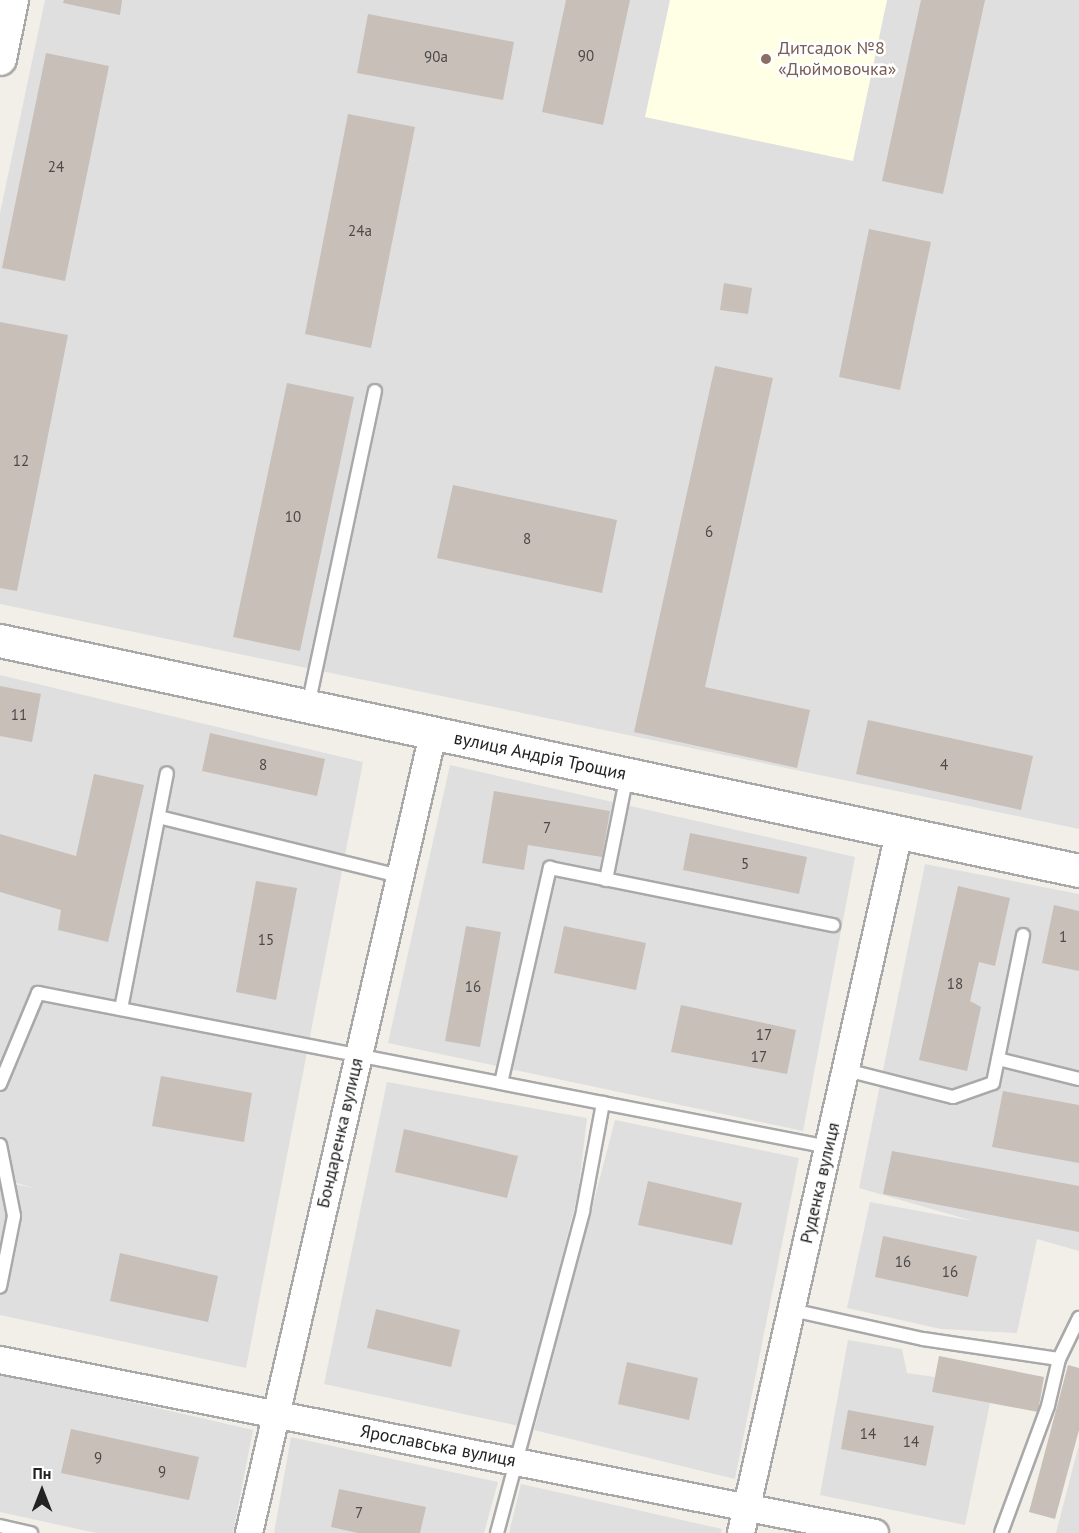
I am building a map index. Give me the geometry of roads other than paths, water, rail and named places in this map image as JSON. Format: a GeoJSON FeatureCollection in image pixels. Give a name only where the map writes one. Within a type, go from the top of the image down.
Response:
{"type":"FeatureCollection","features":[{"type":"Feature","properties":{"kind":"street"},"geometry":{"type":"LineString","coordinates":[[0,58],[12,0]]}},
{"type":"Feature","properties":{"kind":"street","name":"вулиця Андрія Трощия"},"geometry":{"type":"LineString","coordinates":[[0,642],[1079,871]]}},
{"type":"Feature","properties":{"kind":"street","name":"Бондаренка вулиця"},"geometry":{"type":"LineString","coordinates":[[249,1533],[274,1414],[433,734]]}},
{"type":"Feature","properties":{"kind":"street","name":"Руденка вулиця"},"geometry":{"type":"LineString","coordinates":[[744,1521],[899,833]]}},
{"type":"Feature","properties":{"kind":"street","name":"Ярославська вулиця"},"geometry":{"type":"LineString","coordinates":[[0,1360],[515,1462],[744,1521],[875,1533]]}},
{"type":"Feature","properties":{"kind":"lane"},"geometry":{"type":"LineString","coordinates":[[308,707],[375,391]]}},
{"type":"Feature","properties":{"kind":"lane"},"geometry":{"type":"LineString","coordinates":[[121,1009],[167,773]]}},
{"type":"Feature","properties":{"kind":"lane"},"geometry":{"type":"LineString","coordinates":[[606,879],[627,774]]}},
{"type":"Feature","properties":{"kind":"lane"},"geometry":{"type":"LineString","coordinates":[[159,817],[400,876]]}},
{"type":"Feature","properties":{"kind":"lane"},"geometry":{"type":"LineString","coordinates":[[501,1083],[550,868],[833,925]]}},
{"type":"Feature","properties":{"kind":"lane"},"geometry":{"type":"LineString","coordinates":[[846,1070],[953,1097],[993,1083],[1023,935]]}},
{"type":"Feature","properties":{"kind":"lane"},"geometry":{"type":"LineString","coordinates":[[0,1084],[38,993],[829,1147]]}},
{"type":"Feature","properties":{"kind":"lane"},"geometry":{"type":"LineString","coordinates":[[998,1059],[1079,1079]]}},
{"type":"Feature","properties":{"kind":"lane"},"geometry":{"type":"LineString","coordinates":[[497,1533],[583,1210],[603,1103]]}},
{"type":"Feature","properties":{"kind":"lane"},"geometry":{"type":"LineString","coordinates":[[0,1145],[14,1216],[0,1287]]}},
{"type":"Feature","properties":{"kind":"lane"},"geometry":{"type":"LineString","coordinates":[[792,1310],[923,1340],[1059,1359]]}},
{"type":"Feature","properties":{"kind":"lane"},"geometry":{"type":"LineString","coordinates":[[1001,1533],[1048,1406],[1059,1359],[1079,1318]]}},
{"type":"Feature","properties":{"kind":"lane"},"geometry":{"type":"LineString","coordinates":[[0,1526],[31,1533]]}},
{"type":"Feature","properties":{"kind":"place","name":"Дитсадок №8 «Дюймовочка»"},"geometry":{"type":"Point","coordinates":[766,59]}}]}
